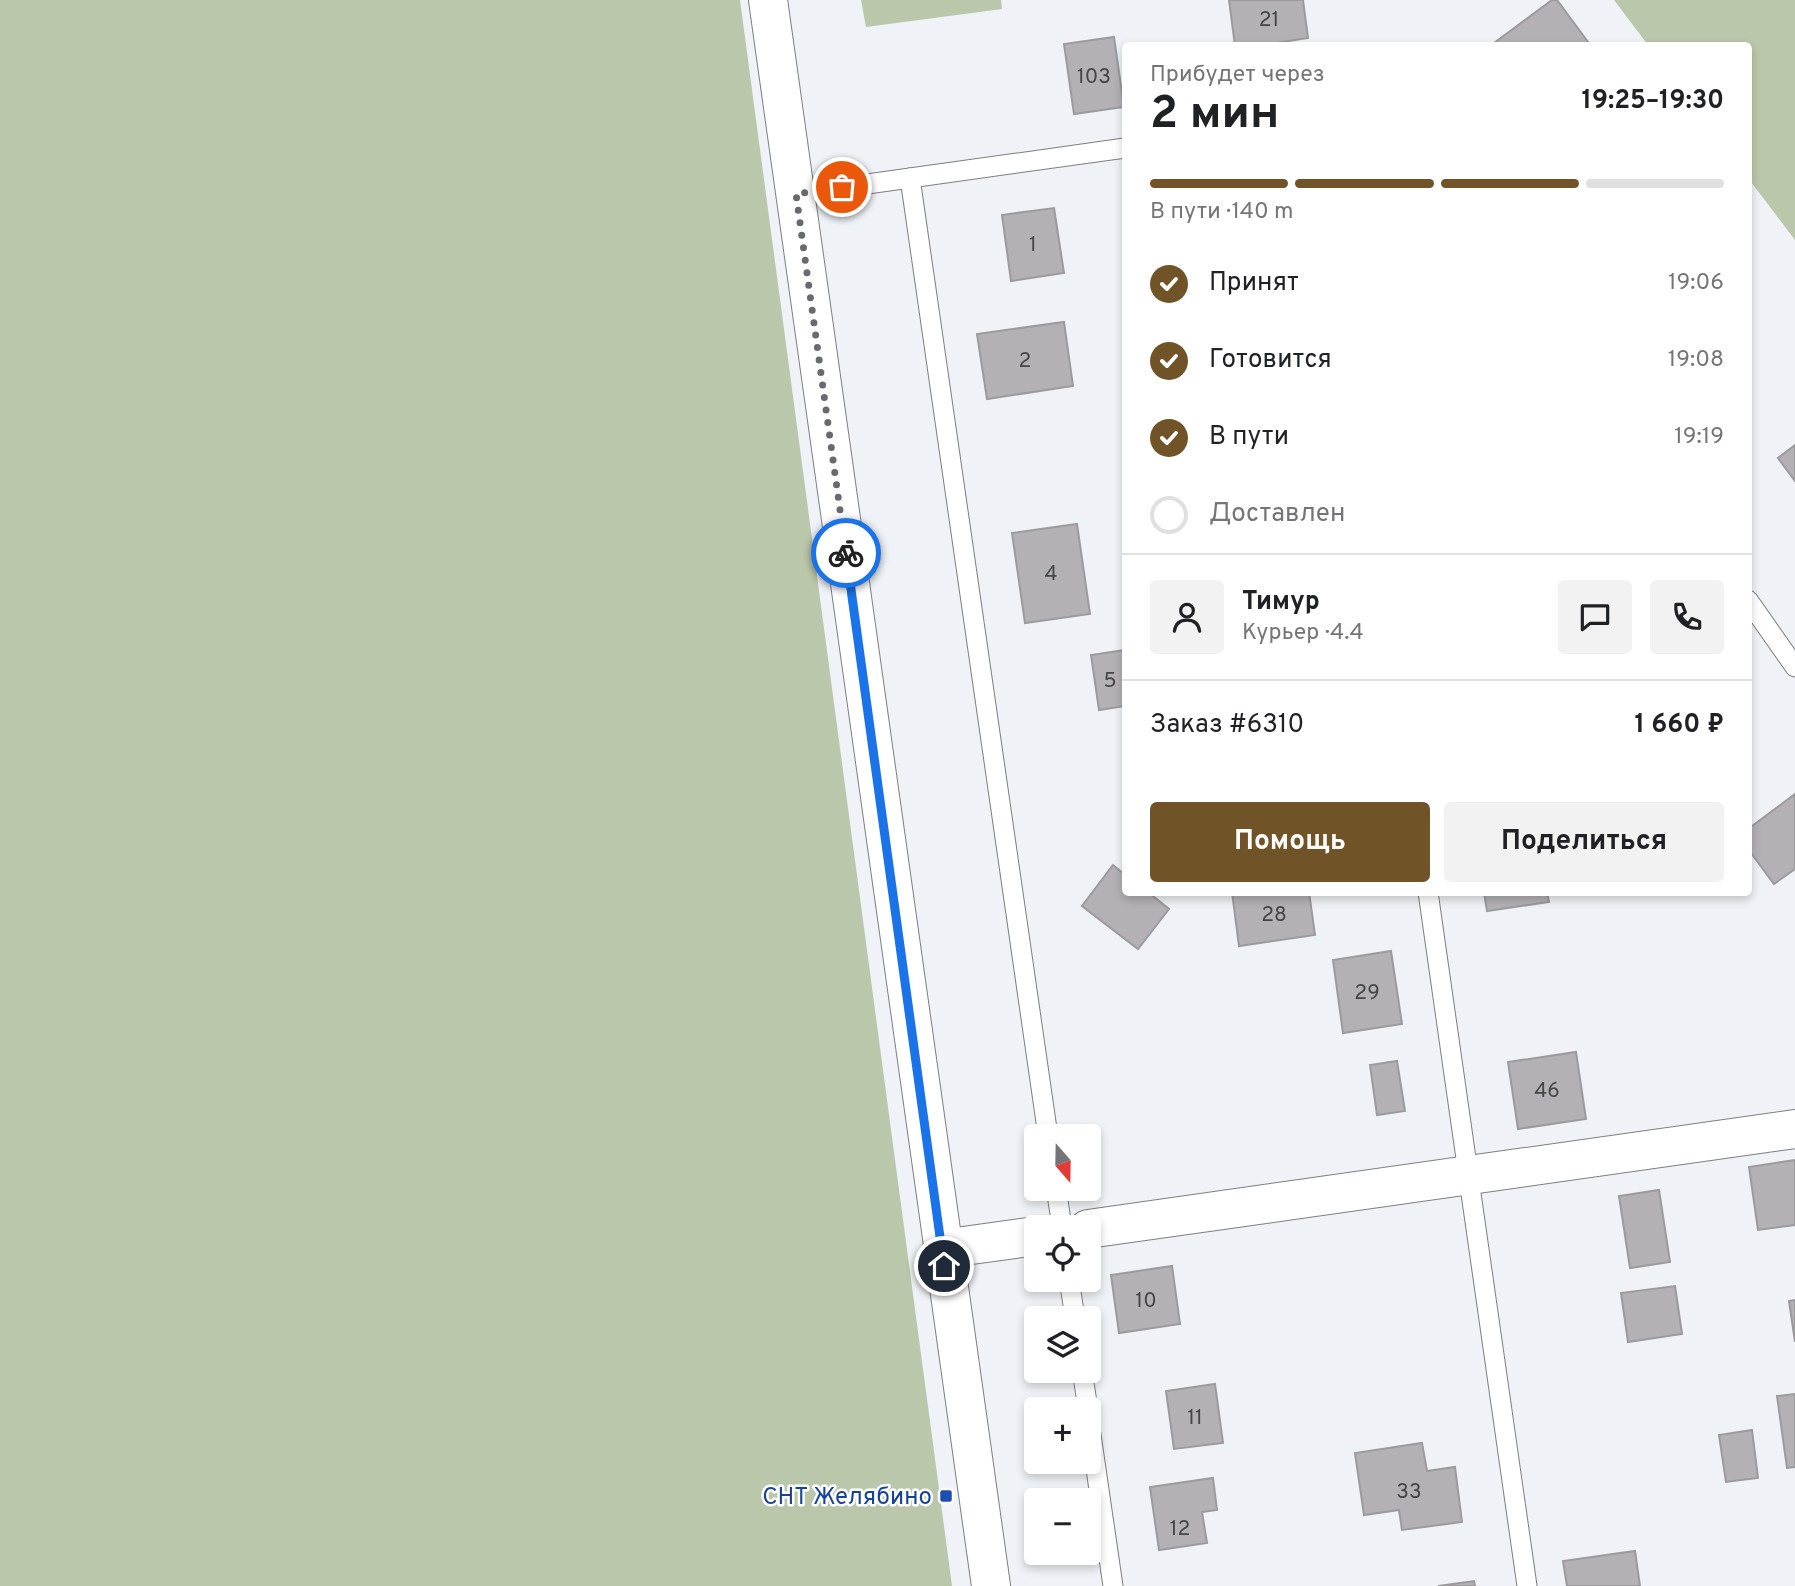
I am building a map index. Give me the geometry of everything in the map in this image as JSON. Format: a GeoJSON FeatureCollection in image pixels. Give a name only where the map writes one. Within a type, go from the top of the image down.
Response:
{"type":"FeatureCollection","features":[{"type":"Feature","properties":{"kind":"street"},"geometry":{"type":"LineString","coordinates":[[768,0],[991,1586]]}},
{"type":"Feature","properties":{"kind":"street"},"geometry":{"type":"LineString","coordinates":[[1101,1227],[1795,1129]]}},
{"type":"Feature","properties":{"kind":"street"},"geometry":{"type":"LineString","coordinates":[[942,1249],[1024,1238]]}},
{"type":"Feature","properties":{"kind":"lane"},"geometry":{"type":"LineString","coordinates":[[796,194],[1122,148]]}},
{"type":"Feature","properties":{"kind":"lane"},"geometry":{"type":"LineString","coordinates":[[910,177],[1046,1124]]}},
{"type":"Feature","properties":{"kind":"lane"},"geometry":{"type":"LineString","coordinates":[[1752,606],[1795,667]]}},
{"type":"Feature","properties":{"kind":"lane"},"geometry":{"type":"LineString","coordinates":[[1430,896],[1527,1586]]}},
{"type":"Feature","properties":{"kind":"lane"},"geometry":{"type":"LineString","coordinates":[[1097,1474],[1113,1586]]}},
{"type":"Feature","properties":{"kind":"green space"},"geometry":{"type":"Polygon","coordinates":[[[0,0],[740,0],[952,1586],[0,1586],[0,0]]]}},
{"type":"Feature","properties":{"kind":"green space"},"geometry":{"type":"Polygon","coordinates":[[[861,0],[1001,0],[1002,9],[866,27],[861,0]]]}},
{"type":"Feature","properties":{"kind":"green space"},"geometry":{"type":"Polygon","coordinates":[[[1614,0],[1795,0],[1795,240],[1752,183],[1752,42],[1646,42],[1614,0]]]}},
{"type":"Feature","properties":{"kind":"building"},"geometry":{"type":"Polygon","coordinates":[[[1229,0],[1303,0],[1308,38],[1282,42],[1234,42],[1229,0]]]}},
{"type":"Feature","properties":{"kind":"building"},"geometry":{"type":"Polygon","coordinates":[[[1552,0],[1557,0],[1588,42],[1495,42],[1552,0]]]}},
{"type":"Feature","properties":{"kind":"building"},"geometry":{"type":"Polygon","coordinates":[[[1114,37],[1122,107],[1074,114],[1064,44],[1114,37]]]}},
{"type":"Feature","properties":{"kind":"building"},"geometry":{"type":"Polygon","coordinates":[[[1054,208],[1064,273],[1011,281],[1002,215],[1054,208]]]}},
{"type":"Feature","properties":{"kind":"building"},"geometry":{"type":"Polygon","coordinates":[[[1064,322],[1073,386],[987,399],[977,334],[1064,322]]]}},
{"type":"Feature","properties":{"kind":"building"},"geometry":{"type":"Polygon","coordinates":[[[1795,445],[1795,481],[1778,458],[1795,445]]]}},
{"type":"Feature","properties":{"kind":"building"},"geometry":{"type":"Polygon","coordinates":[[[1077,524],[1090,614],[1025,623],[1012,533],[1077,524]]]}},
{"type":"Feature","properties":{"kind":"building"},"geometry":{"type":"Polygon","coordinates":[[[1122,650],[1122,706],[1099,710],[1091,655],[1122,650]]]}},
{"type":"Feature","properties":{"kind":"building"},"geometry":{"type":"Polygon","coordinates":[[[1795,794],[1795,869],[1774,884],[1752,854],[1752,826],[1795,794]]]}},
{"type":"Feature","properties":{"kind":"building"},"geometry":{"type":"Polygon","coordinates":[[[1113,865],[1122,872],[1122,896],[1153,896],[1169,909],[1138,949],[1082,906],[1113,865]]]}},
{"type":"Feature","properties":{"kind":"building"},"geometry":{"type":"Polygon","coordinates":[[[1233,896],[1310,896],[1315,935],[1239,946],[1233,896]]]}},
{"type":"Feature","properties":{"kind":"building"},"geometry":{"type":"Polygon","coordinates":[[[1485,896],[1548,896],[1549,902],[1487,911],[1485,896]]]}},
{"type":"Feature","properties":{"kind":"building"},"geometry":{"type":"Polygon","coordinates":[[[1391,951],[1402,1024],[1343,1033],[1333,960],[1391,951]]]}},
{"type":"Feature","properties":{"kind":"building"},"geometry":{"type":"Polygon","coordinates":[[[1576,1052],[1586,1119],[1518,1129],[1508,1062],[1576,1052]]]}},
{"type":"Feature","properties":{"kind":"building"},"geometry":{"type":"Polygon","coordinates":[[[1397,1061],[1405,1111],[1377,1115],[1370,1065],[1397,1061]]]}},
{"type":"Feature","properties":{"kind":"building"},"geometry":{"type":"Polygon","coordinates":[[[1795,1160],[1795,1225],[1758,1230],[1749,1167],[1795,1160]]]}},
{"type":"Feature","properties":{"kind":"building"},"geometry":{"type":"Polygon","coordinates":[[[1659,1190],[1670,1262],[1630,1268],[1619,1196],[1659,1190]]]}},
{"type":"Feature","properties":{"kind":"building"},"geometry":{"type":"Polygon","coordinates":[[[1172,1266],[1180,1324],[1119,1333],[1111,1275],[1172,1266]]]}},
{"type":"Feature","properties":{"kind":"building"},"geometry":{"type":"Polygon","coordinates":[[[1675,1286],[1682,1334],[1628,1342],[1621,1293],[1675,1286]]]}},
{"type":"Feature","properties":{"kind":"building"},"geometry":{"type":"Polygon","coordinates":[[[1795,1300],[1795,1342],[1789,1301],[1795,1300]]]}},
{"type":"Feature","properties":{"kind":"building"},"geometry":{"type":"Polygon","coordinates":[[[1215,1384],[1223,1443],[1174,1449],[1166,1391],[1215,1384]]]}},
{"type":"Feature","properties":{"kind":"building"},"geometry":{"type":"Polygon","coordinates":[[[1795,1394],[1795,1467],[1787,1468],[1777,1396],[1795,1394]]]}},
{"type":"Feature","properties":{"kind":"building"},"geometry":{"type":"Polygon","coordinates":[[[1752,1430],[1758,1478],[1726,1482],[1719,1435],[1752,1430]]]}},
{"type":"Feature","properties":{"kind":"building"},"geometry":{"type":"Polygon","coordinates":[[[1422,1443],[1427,1471],[1455,1467],[1462,1522],[1402,1530],[1399,1510],[1364,1515],[1355,1453],[1422,1443]]]}},
{"type":"Feature","properties":{"kind":"building"},"geometry":{"type":"Polygon","coordinates":[[[1213,1478],[1217,1510],[1202,1512],[1207,1543],[1159,1550],[1150,1487],[1213,1478]]]}},
{"type":"Feature","properties":{"kind":"building"},"geometry":{"type":"Polygon","coordinates":[[[1635,1551],[1640,1586],[1567,1586],[1563,1561],[1635,1551]]]}},
{"type":"Feature","properties":{"kind":"building"},"geometry":{"type":"Polygon","coordinates":[[[1474,1581],[1475,1586],[1438,1586],[1474,1581]]]}},
{"type":"Feature","properties":{"kind":"way so far"},"geometry":{"type":"LineString","coordinates":[[842,187],[796,194],[846,553]]}},
{"type":"Feature","properties":{"kind":"place","name":"СНТ Желябино"},"geometry":{"type":"Point","coordinates":[946,1496]}},
{"type":"Feature","properties":{"kind":"route"},"geometry":{"type":"LineString","coordinates":[[846,553],[944,1266]]}}]}
